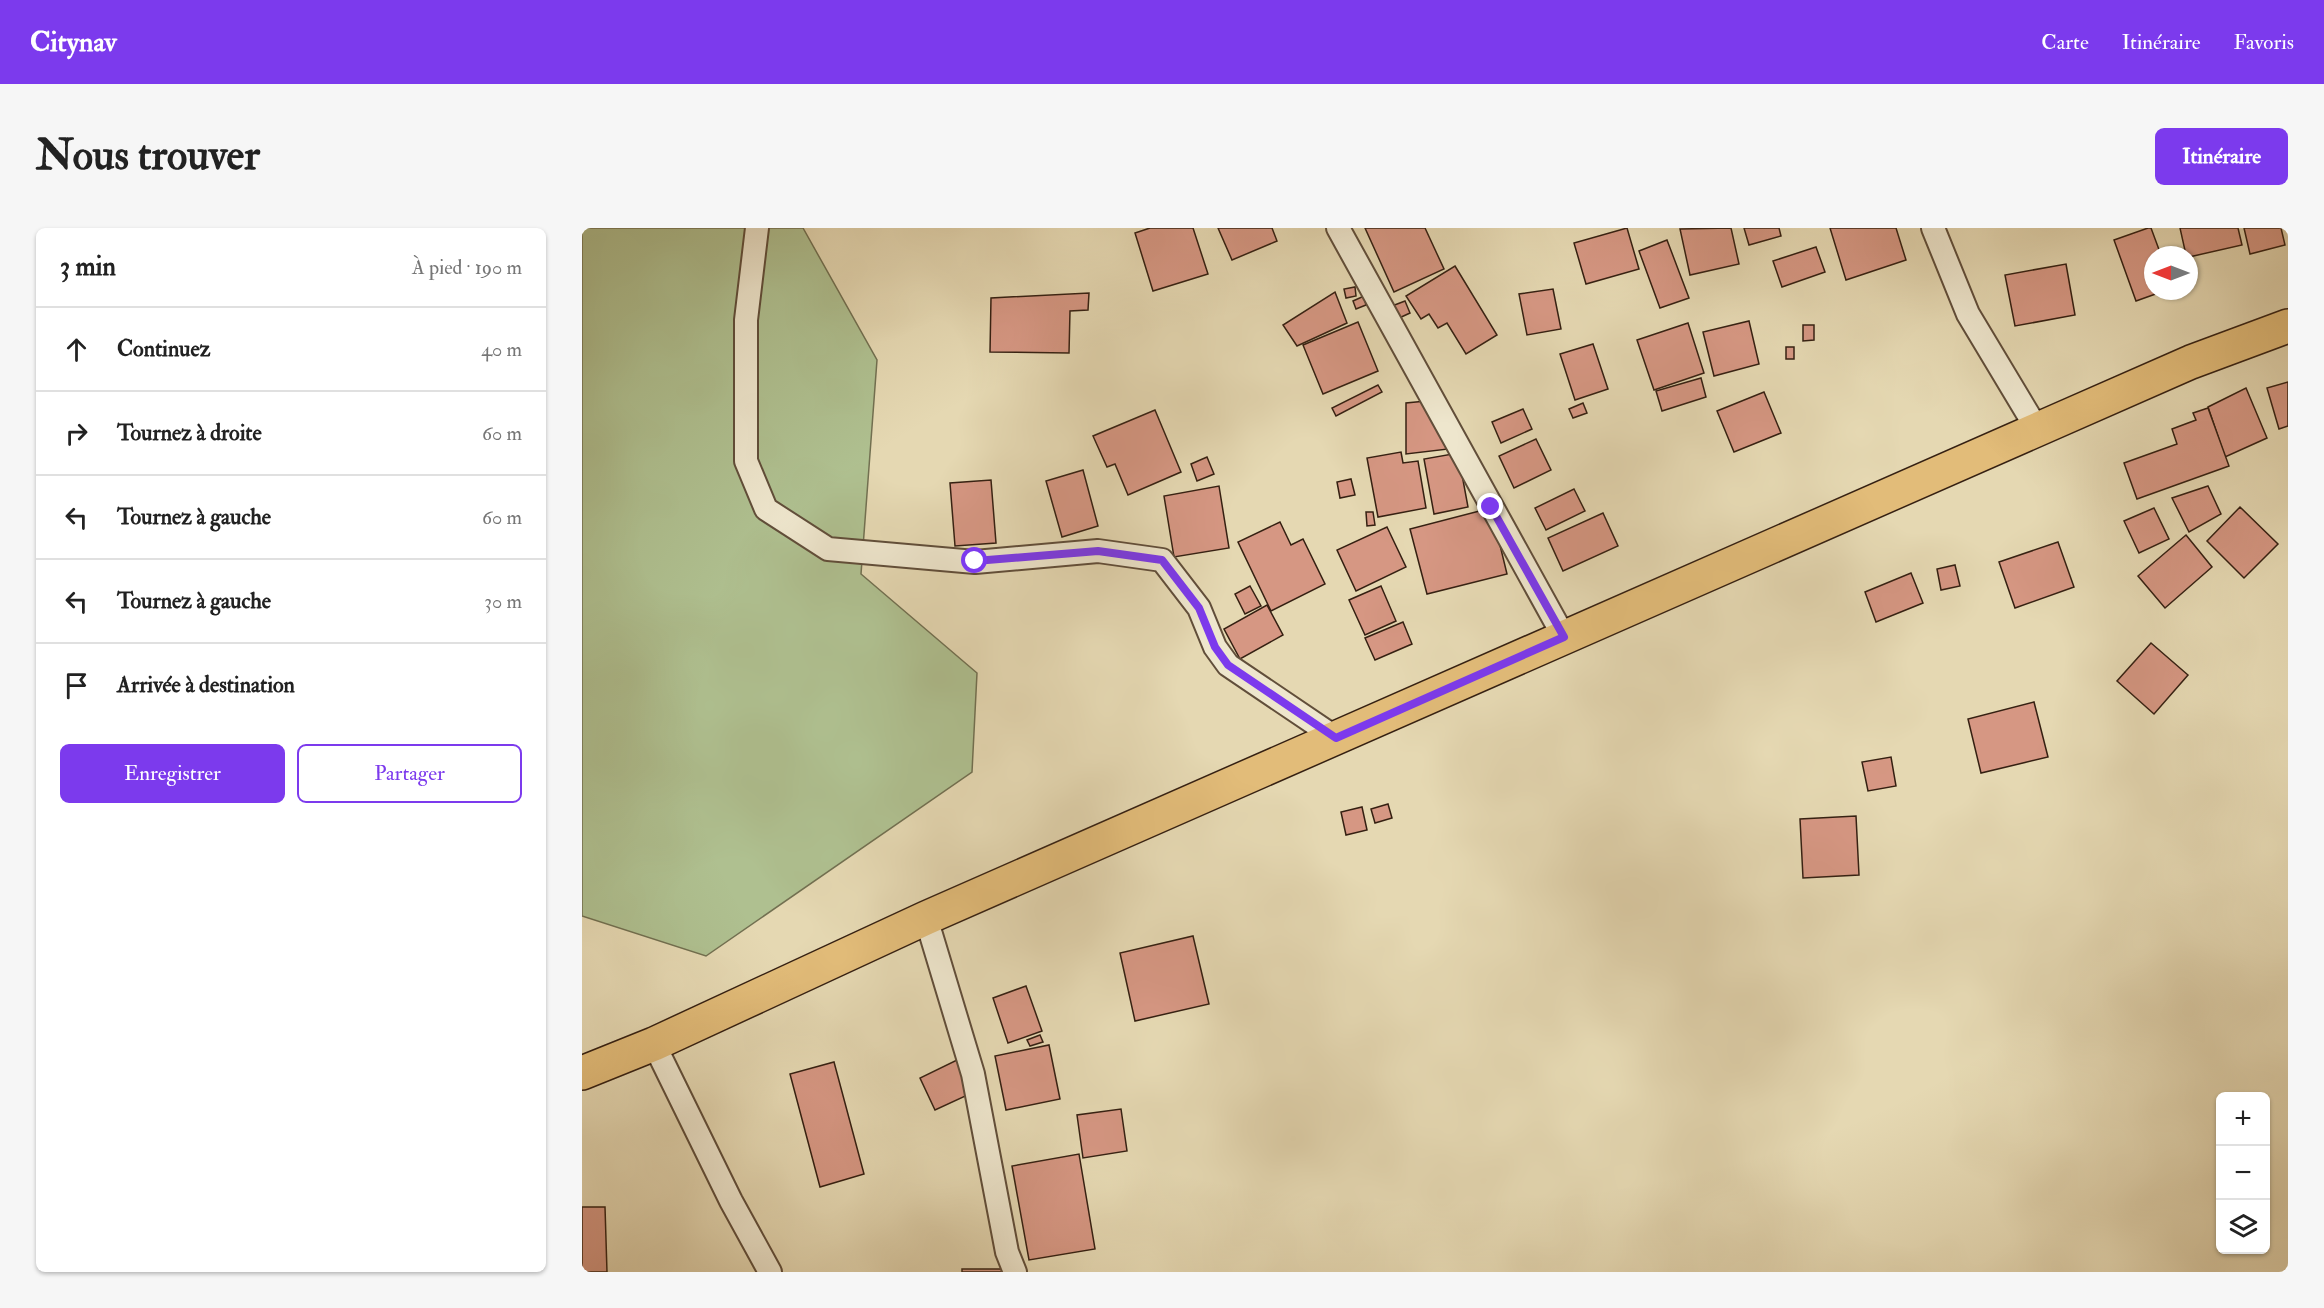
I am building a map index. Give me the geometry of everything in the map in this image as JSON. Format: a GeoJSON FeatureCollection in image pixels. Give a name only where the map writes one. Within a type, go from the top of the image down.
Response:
{"type":"FeatureCollection","features":[{"type":"Feature","properties":{"kind":"main road"},"geometry":{"type":"LineString","coordinates":[[582,1073],[654,1044],[926,918],[2037,429],[2191,362],[2288,326]]}},
{"type":"Feature","properties":{"kind":"street"},"geometry":{"type":"LineString","coordinates":[[757,228],[746,320],[746,461],[766,509],[828,549],[975,561],[1098,551],[1162,560],[1199,608],[1215,647],[1228,665],[1336,738]]}},
{"type":"Feature","properties":{"kind":"street"},"geometry":{"type":"LineString","coordinates":[[1338,228],[1564,637]]}},
{"type":"Feature","properties":{"kind":"street"},"geometry":{"type":"LineString","coordinates":[[1934,228],[1968,314],[2037,429]]}},
{"type":"Feature","properties":{"kind":"street"},"geometry":{"type":"LineString","coordinates":[[926,918],[973,1074],[1007,1252],[1015,1272]]}},
{"type":"Feature","properties":{"kind":"street"},"geometry":{"type":"LineString","coordinates":[[654,1044],[770,1272]]}},
{"type":"Feature","properties":{"kind":"green space"},"geometry":{"type":"Polygon","coordinates":[[[582,228],[803,228],[877,360],[861,574],[977,673],[972,772],[706,956],[582,916],[582,228]]]}},
{"type":"Feature","properties":{"kind":"building"},"geometry":{"type":"Polygon","coordinates":[[[1150,228],[1193,228],[1208,274],[1153,291],[1135,233],[1150,228]]]}},
{"type":"Feature","properties":{"kind":"building"},"geometry":{"type":"Polygon","coordinates":[[[1218,228],[1272,228],[1277,241],[1232,260],[1218,228]]]}},
{"type":"Feature","properties":{"kind":"building"},"geometry":{"type":"Polygon","coordinates":[[[1365,228],[1425,228],[1444,269],[1394,292],[1365,228]]]}},
{"type":"Feature","properties":{"kind":"building"},"geometry":{"type":"Polygon","coordinates":[[[1627,228],[1639,269],[1586,284],[1574,243],[1627,228]]]}},
{"type":"Feature","properties":{"kind":"building"},"geometry":{"type":"Polygon","coordinates":[[[1731,228],[1739,264],[1690,275],[1680,229],[1731,228]]]}},
{"type":"Feature","properties":{"kind":"building"},"geometry":{"type":"Polygon","coordinates":[[[1744,228],[1779,228],[1781,236],[1749,245],[1744,228]]]}},
{"type":"Feature","properties":{"kind":"building"},"geometry":{"type":"Polygon","coordinates":[[[1830,228],[1896,228],[1906,260],[1846,280],[1830,228]]]}},
{"type":"Feature","properties":{"kind":"building"},"geometry":{"type":"Polygon","coordinates":[[[2151,228],[2158,246],[2144,246],[2144,298],[2136,301],[2114,240],[2151,228]]]}},
{"type":"Feature","properties":{"kind":"building"},"geometry":{"type":"Polygon","coordinates":[[[2180,228],[2238,228],[2242,245],[2198,255],[2198,246],[2184,246],[2180,228]]]}},
{"type":"Feature","properties":{"kind":"building"},"geometry":{"type":"Polygon","coordinates":[[[2244,228],[2281,228],[2285,245],[2250,254],[2244,228]]]}},
{"type":"Feature","properties":{"kind":"building"},"geometry":{"type":"Polygon","coordinates":[[[1667,240],[1689,298],[1660,308],[1639,251],[1667,240]]]}},
{"type":"Feature","properties":{"kind":"building"},"geometry":{"type":"Polygon","coordinates":[[[1816,247],[1825,272],[1782,287],[1773,261],[1816,247]]]}},
{"type":"Feature","properties":{"kind":"building"},"geometry":{"type":"Polygon","coordinates":[[[2066,264],[2075,315],[2015,326],[2005,275],[2066,264]]]}},
{"type":"Feature","properties":{"kind":"building"},"geometry":{"type":"Polygon","coordinates":[[[1455,266],[1497,335],[1466,354],[1447,323],[1438,328],[1429,314],[1421,319],[1406,296],[1455,266]]]}},
{"type":"Feature","properties":{"kind":"building"},"geometry":{"type":"Polygon","coordinates":[[[1355,287],[1356,296],[1346,298],[1344,289],[1355,287]]]}},
{"type":"Feature","properties":{"kind":"building"},"geometry":{"type":"Polygon","coordinates":[[[1553,289],[1561,329],[1527,335],[1519,294],[1553,289]]]}},
{"type":"Feature","properties":{"kind":"building"},"geometry":{"type":"Polygon","coordinates":[[[1335,292],[1347,323],[1297,346],[1283,325],[1335,292]]]}},
{"type":"Feature","properties":{"kind":"building"},"geometry":{"type":"Polygon","coordinates":[[[1089,293],[1088,310],[1070,311],[1069,353],[990,352],[991,298],[1089,293]]]}},
{"type":"Feature","properties":{"kind":"building"},"geometry":{"type":"Polygon","coordinates":[[[1364,296],[1366,305],[1356,309],[1353,301],[1364,296]]]}},
{"type":"Feature","properties":{"kind":"building"},"geometry":{"type":"Polygon","coordinates":[[[1405,301],[1410,313],[1397,319],[1392,306],[1405,301]]]}},
{"type":"Feature","properties":{"kind":"building"},"geometry":{"type":"Polygon","coordinates":[[[1749,321],[1759,364],[1714,376],[1703,332],[1749,321]]]}},
{"type":"Feature","properties":{"kind":"building"},"geometry":{"type":"Polygon","coordinates":[[[1358,322],[1378,371],[1323,394],[1303,345],[1358,322]]]}},
{"type":"Feature","properties":{"kind":"building"},"geometry":{"type":"Polygon","coordinates":[[[1688,323],[1704,373],[1654,390],[1637,340],[1688,323]]]}},
{"type":"Feature","properties":{"kind":"building"},"geometry":{"type":"Polygon","coordinates":[[[1803,325],[1814,325],[1814,340],[1803,341],[1803,325]]]}},
{"type":"Feature","properties":{"kind":"building"},"geometry":{"type":"Polygon","coordinates":[[[1593,344],[1608,389],[1575,400],[1560,354],[1593,344]]]}},
{"type":"Feature","properties":{"kind":"building"},"geometry":{"type":"Polygon","coordinates":[[[1786,347],[1794,347],[1794,359],[1786,359],[1786,347]]]}},
{"type":"Feature","properties":{"kind":"building"},"geometry":{"type":"Polygon","coordinates":[[[1701,378],[1706,397],[1662,411],[1656,391],[1701,378]]]}},
{"type":"Feature","properties":{"kind":"building"},"geometry":{"type":"Polygon","coordinates":[[[2288,382],[2288,426],[2279,429],[2267,388],[2288,382]]]}},
{"type":"Feature","properties":{"kind":"building"},"geometry":{"type":"Polygon","coordinates":[[[1378,385],[1382,392],[1336,416],[1332,408],[1378,385]]]}},
{"type":"Feature","properties":{"kind":"building"},"geometry":{"type":"Polygon","coordinates":[[[2246,388],[2267,438],[2225,457],[2208,407],[2246,388]]]}},
{"type":"Feature","properties":{"kind":"building"},"geometry":{"type":"Polygon","coordinates":[[[1764,392],[1781,433],[1734,452],[1717,411],[1764,392]]]}},
{"type":"Feature","properties":{"kind":"building"},"geometry":{"type":"Polygon","coordinates":[[[1426,401],[1457,448],[1406,454],[1406,403],[1426,401]]]}},
{"type":"Feature","properties":{"kind":"building"},"geometry":{"type":"Polygon","coordinates":[[[1583,403],[1587,413],[1573,418],[1569,409],[1583,403]]]}},
{"type":"Feature","properties":{"kind":"building"},"geometry":{"type":"Polygon","coordinates":[[[2208,408],[2229,466],[2137,499],[2124,463],[2177,444],[2172,429],[2196,420],[2193,413],[2208,408]]]}},
{"type":"Feature","properties":{"kind":"building"},"geometry":{"type":"Polygon","coordinates":[[[1523,409],[1532,429],[1501,443],[1492,422],[1523,409]]]}},
{"type":"Feature","properties":{"kind":"building"},"geometry":{"type":"Polygon","coordinates":[[[1155,410],[1181,472],[1128,495],[1115,464],[1107,467],[1093,436],[1155,410]]]}},
{"type":"Feature","properties":{"kind":"building"},"geometry":{"type":"Polygon","coordinates":[[[1536,439],[1551,470],[1514,488],[1499,456],[1536,439]]]}},
{"type":"Feature","properties":{"kind":"building"},"geometry":{"type":"Polygon","coordinates":[[[1401,452],[1403,463],[1418,461],[1426,508],[1378,517],[1367,458],[1401,452]]]}},
{"type":"Feature","properties":{"kind":"building"},"geometry":{"type":"Polygon","coordinates":[[[1458,453],[1468,507],[1434,514],[1424,459],[1458,453]]]}},
{"type":"Feature","properties":{"kind":"building"},"geometry":{"type":"Polygon","coordinates":[[[1207,457],[1214,474],[1197,481],[1191,464],[1207,457]]]}},
{"type":"Feature","properties":{"kind":"building"},"geometry":{"type":"Polygon","coordinates":[[[1083,470],[1098,526],[1062,537],[1046,481],[1083,470]]]}},
{"type":"Feature","properties":{"kind":"building"},"geometry":{"type":"Polygon","coordinates":[[[1351,479],[1355,495],[1340,498],[1337,482],[1351,479]]]}},
{"type":"Feature","properties":{"kind":"building"},"geometry":{"type":"Polygon","coordinates":[[[991,480],[996,543],[955,546],[950,483],[991,480]]]}},
{"type":"Feature","properties":{"kind":"building"},"geometry":{"type":"Polygon","coordinates":[[[1219,486],[1229,548],[1174,557],[1164,496],[1219,486]]]}},
{"type":"Feature","properties":{"kind":"building"},"geometry":{"type":"Polygon","coordinates":[[[2208,486],[2221,514],[2189,532],[2172,498],[2208,486]]]}},
{"type":"Feature","properties":{"kind":"building"},"geometry":{"type":"Polygon","coordinates":[[[1574,489],[1585,511],[1546,530],[1535,508],[1574,489]]]}},
{"type":"Feature","properties":{"kind":"building"},"geometry":{"type":"Polygon","coordinates":[[[2240,507],[2278,544],[2244,578],[2207,541],[2240,507]]]}},
{"type":"Feature","properties":{"kind":"building"},"geometry":{"type":"Polygon","coordinates":[[[1491,508],[1507,574],[1427,594],[1410,529],[1491,508]]]}},
{"type":"Feature","properties":{"kind":"building"},"geometry":{"type":"Polygon","coordinates":[[[2154,508],[2169,539],[2139,553],[2124,521],[2154,508]]]}},
{"type":"Feature","properties":{"kind":"building"},"geometry":{"type":"Polygon","coordinates":[[[1366,512],[1373,512],[1375,525],[1367,526],[1366,512]]]}},
{"type":"Feature","properties":{"kind":"building"},"geometry":{"type":"Polygon","coordinates":[[[1603,513],[1618,546],[1563,571],[1548,538],[1603,513]]]}},
{"type":"Feature","properties":{"kind":"building"},"geometry":{"type":"Polygon","coordinates":[[[1280,522],[1291,545],[1303,539],[1325,584],[1271,611],[1238,542],[1280,522]]]}},
{"type":"Feature","properties":{"kind":"building"},"geometry":{"type":"Polygon","coordinates":[[[1387,527],[1406,567],[1356,591],[1337,550],[1387,527]]]}},
{"type":"Feature","properties":{"kind":"building"},"geometry":{"type":"Polygon","coordinates":[[[2186,535],[2212,567],[2165,608],[2138,576],[2186,535]]]}},
{"type":"Feature","properties":{"kind":"building"},"geometry":{"type":"Polygon","coordinates":[[[2058,542],[2074,587],[2015,608],[1999,562],[2058,542]]]}},
{"type":"Feature","properties":{"kind":"building"},"geometry":{"type":"Polygon","coordinates":[[[1955,565],[1960,586],[1941,590],[1937,569],[1955,565]]]}},
{"type":"Feature","properties":{"kind":"building"},"geometry":{"type":"Polygon","coordinates":[[[1911,573],[1923,603],[1876,622],[1865,592],[1911,573]]]}},
{"type":"Feature","properties":{"kind":"building"},"geometry":{"type":"Polygon","coordinates":[[[1250,586],[1261,606],[1245,614],[1235,594],[1250,586]]]}},
{"type":"Feature","properties":{"kind":"building"},"geometry":{"type":"Polygon","coordinates":[[[1381,586],[1396,621],[1365,635],[1349,600],[1381,586]]]}},
{"type":"Feature","properties":{"kind":"building"},"geometry":{"type":"Polygon","coordinates":[[[1267,605],[1283,635],[1240,659],[1224,629],[1267,605]]]}},
{"type":"Feature","properties":{"kind":"building"},"geometry":{"type":"Polygon","coordinates":[[[1403,622],[1412,644],[1375,660],[1365,638],[1403,622]]]}},
{"type":"Feature","properties":{"kind":"building"},"geometry":{"type":"Polygon","coordinates":[[[2151,643],[2188,675],[2154,714],[2117,681],[2151,643]]]}},
{"type":"Feature","properties":{"kind":"building"},"geometry":{"type":"Polygon","coordinates":[[[2034,702],[2048,757],[1981,773],[1968,719],[2034,702]]]}},
{"type":"Feature","properties":{"kind":"building"},"geometry":{"type":"Polygon","coordinates":[[[1891,757],[1896,786],[1868,791],[1862,762],[1891,757]]]}},
{"type":"Feature","properties":{"kind":"building"},"geometry":{"type":"Polygon","coordinates":[[[1388,804],[1392,818],[1375,823],[1371,809],[1388,804]]]}},
{"type":"Feature","properties":{"kind":"building"},"geometry":{"type":"Polygon","coordinates":[[[1362,807],[1367,830],[1346,835],[1341,812],[1362,807]]]}},
{"type":"Feature","properties":{"kind":"building"},"geometry":{"type":"Polygon","coordinates":[[[1856,816],[1859,875],[1803,878],[1800,819],[1856,816]]]}},
{"type":"Feature","properties":{"kind":"building"},"geometry":{"type":"Polygon","coordinates":[[[1193,936],[1209,1004],[1135,1021],[1120,953],[1193,936]]]}},
{"type":"Feature","properties":{"kind":"building"},"geometry":{"type":"Polygon","coordinates":[[[1026,986],[1042,1031],[1008,1043],[993,998],[1026,986]]]}},
{"type":"Feature","properties":{"kind":"building"},"geometry":{"type":"Polygon","coordinates":[[[1040,1035],[1043,1042],[1030,1046],[1027,1040],[1040,1035]]]}},
{"type":"Feature","properties":{"kind":"building"},"geometry":{"type":"Polygon","coordinates":[[[1049,1045],[1060,1099],[1006,1110],[995,1056],[1049,1045]]]}},
{"type":"Feature","properties":{"kind":"building"},"geometry":{"type":"Polygon","coordinates":[[[957,1060],[972,1093],[935,1110],[920,1078],[957,1060]]]}},
{"type":"Feature","properties":{"kind":"building"},"geometry":{"type":"Polygon","coordinates":[[[834,1062],[864,1174],[820,1187],[790,1074],[834,1062]]]}},
{"type":"Feature","properties":{"kind":"building"},"geometry":{"type":"Polygon","coordinates":[[[1121,1109],[1127,1151],[1083,1158],[1077,1115],[1121,1109]]]}},
{"type":"Feature","properties":{"kind":"building"},"geometry":{"type":"Polygon","coordinates":[[[1079,1154],[1095,1249],[1029,1260],[1012,1166],[1079,1154]]]}},
{"type":"Feature","properties":{"kind":"building"},"geometry":{"type":"Polygon","coordinates":[[[582,1207],[605,1207],[607,1272],[582,1272],[582,1207]]]}},
{"type":"Feature","properties":{"kind":"building"},"geometry":{"type":"Polygon","coordinates":[[[962,1269],[1003,1269],[1003,1272],[962,1272],[962,1269]]]}},
{"type":"Feature","properties":{"kind":"route"},"geometry":{"type":"LineString","coordinates":[[975,561],[1098,551],[1162,560],[1199,608],[1215,647],[1228,665],[1336,738],[1564,637],[1491,507]]}}]}
